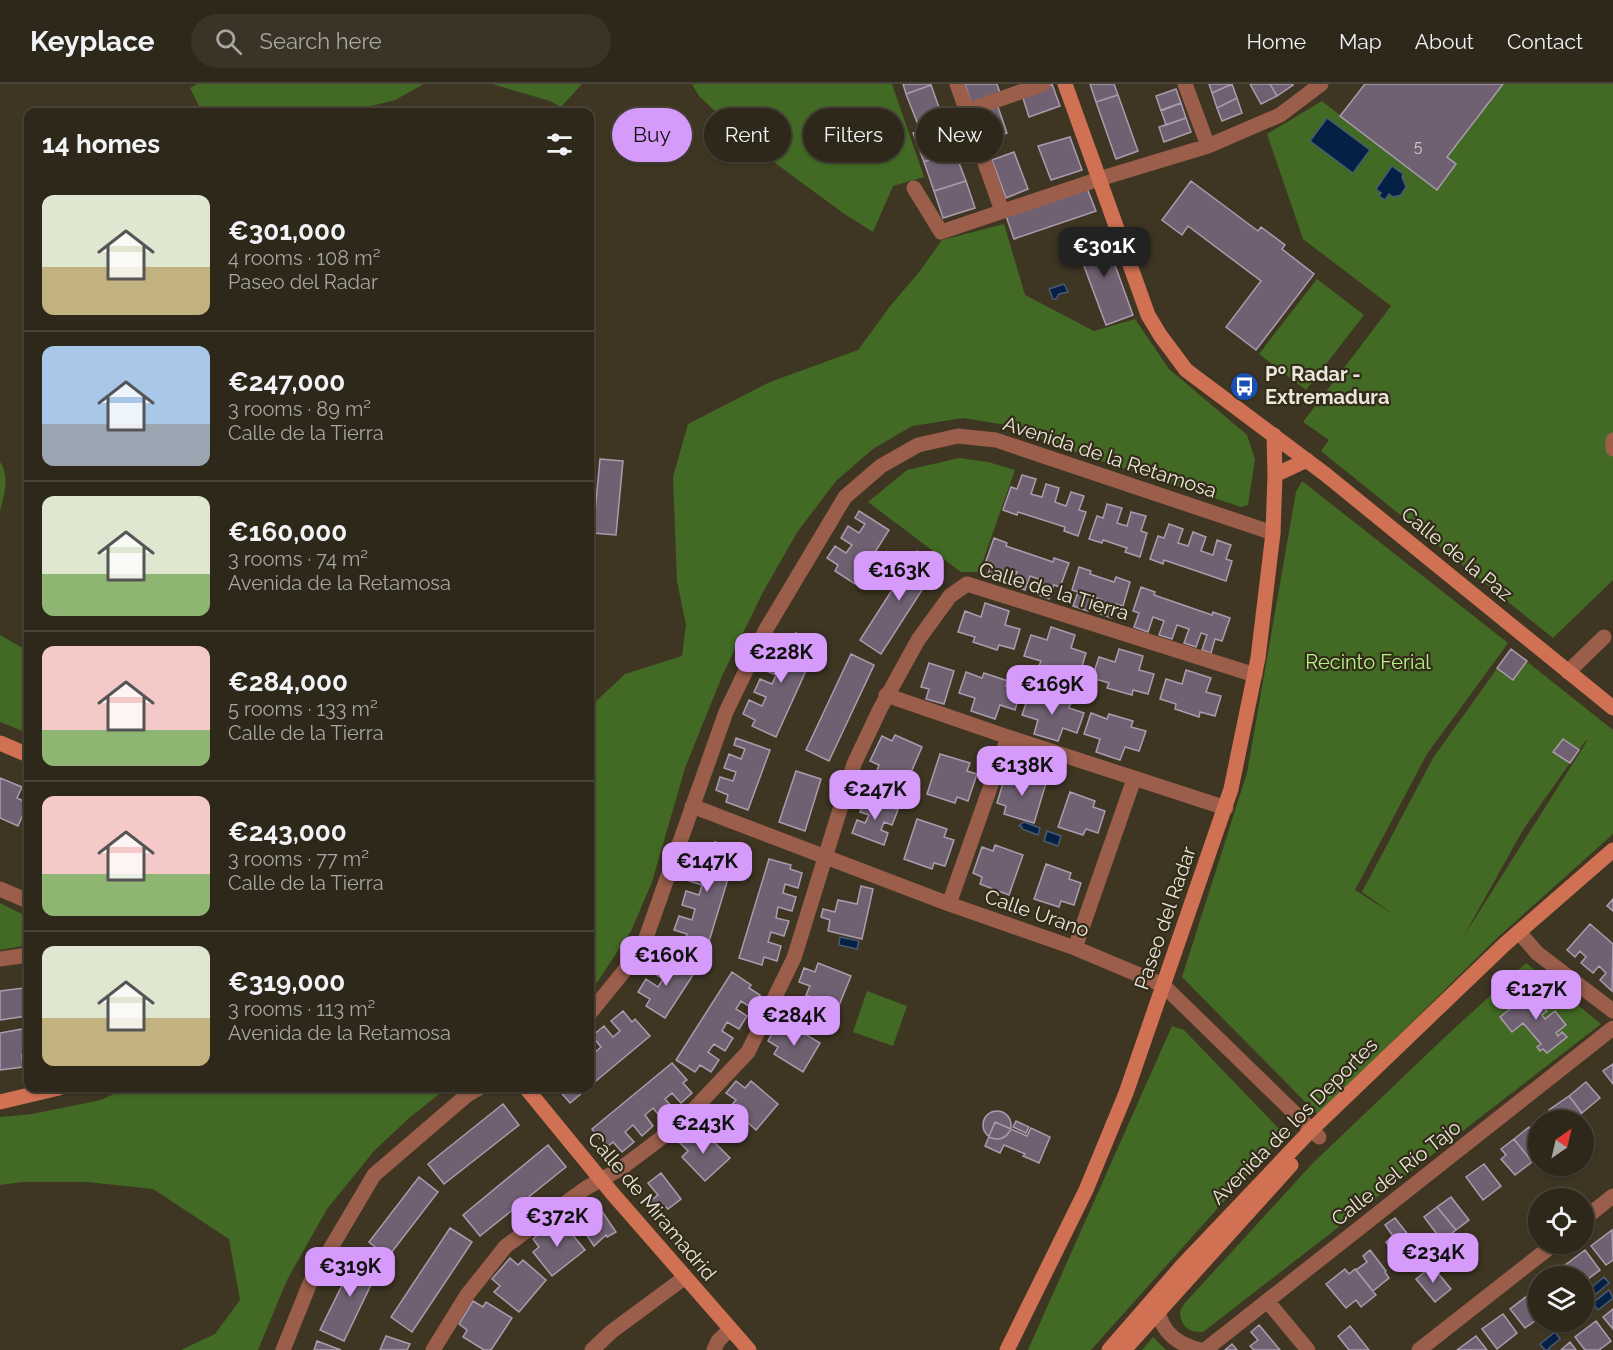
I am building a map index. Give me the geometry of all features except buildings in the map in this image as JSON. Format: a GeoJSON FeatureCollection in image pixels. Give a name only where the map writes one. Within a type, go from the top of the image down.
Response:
{"type":"FeatureCollection","features":[{"type":"Feature","properties":{"kind":"street"},"geometry":{"type":"LineString","coordinates":[[957,84],[965,108]]}},
{"type":"Feature","properties":{"kind":"street"},"geometry":{"type":"LineString","coordinates":[[975,108],[1043,84]]}},
{"type":"Feature","properties":{"kind":"street"},"geometry":{"type":"LineString","coordinates":[[1065,84],[1148,315],[1186,370],[1274,435]]}},
{"type":"Feature","properties":{"kind":"street"},"geometry":{"type":"LineString","coordinates":[[1185,84],[1208,146]]}},
{"type":"Feature","properties":{"kind":"street"},"geometry":{"type":"LineString","coordinates":[[914,188],[941,232],[1099,179],[1208,146],[1280,115],[1321,84]]}},
{"type":"Feature","properties":{"kind":"street"},"geometry":{"type":"LineString","coordinates":[[984,162],[1002,211]]}},
{"type":"Feature","properties":{"kind":"street","name":"Calle de la Paz"},"geometry":{"type":"LineString","coordinates":[[1274,435],[1613,708]]}},
{"type":"Feature","properties":{"kind":"street","name":"Paseo del Radar"},"geometry":{"type":"LineString","coordinates":[[1007,1350],[1086,1190],[1126,1093],[1226,808],[1255,675],[1273,533],[1274,435]]}},
{"type":"Feature","properties":{"kind":"street","name":"Avenida de la Retamosa"},"geometry":{"type":"LineString","coordinates":[[594,1008],[642,949],[726,712],[765,631],[845,497],[881,466],[918,445],[958,436],[996,441],[1273,533]]}},
{"type":"Feature","properties":{"kind":"street"},"geometry":{"type":"LineString","coordinates":[[1613,440],[1613,449]]}},
{"type":"Feature","properties":{"kind":"street"},"geometry":{"type":"LineString","coordinates":[[1275,475],[1307,460]]}},
{"type":"Feature","properties":{"kind":"street","name":"Calle de la Tierra"},"geometry":{"type":"LineString","coordinates":[[433,1350],[467,1295],[506,1246],[586,1188],[620,1169],[680,1124],[748,1052],[794,958],[854,764],[886,695],[918,640],[950,596],[968,584],[1255,675]]}},
{"type":"Feature","properties":{"kind":"street"},"geometry":{"type":"LineString","coordinates":[[1568,672],[1604,637]]}},
{"type":"Feature","properties":{"kind":"street"},"geometry":{"type":"LineString","coordinates":[[886,695],[1226,808]]}},
{"type":"Feature","properties":{"kind":"street"},"geometry":{"type":"LineString","coordinates":[[949,904],[1008,737]]}},
{"type":"Feature","properties":{"kind":"street"},"geometry":{"type":"LineString","coordinates":[[0,743],[24,753]]}},
{"type":"Feature","properties":{"kind":"street"},"geometry":{"type":"LineString","coordinates":[[1075,948],[1134,779]]}},
{"type":"Feature","properties":{"kind":"street","name":"Calle Urano"},"geometry":{"type":"LineString","coordinates":[[692,806],[949,904],[1075,948],[1163,985],[1315,1133]]}},
{"type":"Feature","properties":{"kind":"street","name":"Avenida de los Deportes"},"geometry":{"type":"LineString","coordinates":[[1109,1350],[1182,1266],[1315,1133],[1613,850]]}},
{"type":"Feature","properties":{"kind":"street","name":"Avenida de los Deportes"},"geometry":{"type":"LineString","coordinates":[[1522,936],[1613,864]]}},
{"type":"Feature","properties":{"kind":"street"},"geometry":{"type":"LineString","coordinates":[[0,889],[24,900]]}},
{"type":"Feature","properties":{"kind":"street"},"geometry":{"type":"LineString","coordinates":[[1522,936],[1553,966],[1613,1011]]}},
{"type":"Feature","properties":{"kind":"street"},"geometry":{"type":"LineString","coordinates":[[0,959],[24,956]]}},
{"type":"Feature","properties":{"kind":"street","name":"Calle del Río Tajo"},"geometry":{"type":"LineString","coordinates":[[1203,1350],[1268,1302],[1613,1028]]}},
{"type":"Feature","properties":{"kind":"street"},"geometry":{"type":"LineString","coordinates":[[0,1101],[41,1092]]}},
{"type":"Feature","properties":{"kind":"street"},"geometry":{"type":"LineString","coordinates":[[283,1350],[310,1283],[374,1175],[472,1092]]}},
{"type":"Feature","properties":{"kind":"street","name":"Calle de Miramadrid"},"geometry":{"type":"LineString","coordinates":[[529,1092],[684,1278],[749,1350]]}},
{"type":"Feature","properties":{"kind":"street","name":"Avenida de los Deportes"},"geometry":{"type":"LineString","coordinates":[[1124,1350],[1315,1133]]}},
{"type":"Feature","properties":{"kind":"street"},"geometry":{"type":"LineString","coordinates":[[1594,1211],[1613,1196]]}},
{"type":"Feature","properties":{"kind":"street"},"geometry":{"type":"LineString","coordinates":[[1419,1350],[1541,1254]]}},
{"type":"Feature","properties":{"kind":"street"},"geometry":{"type":"LineString","coordinates":[[592,1350],[611,1332],[684,1278]]}},
{"type":"Feature","properties":{"kind":"street"},"geometry":{"type":"LineString","coordinates":[[1268,1302],[1308,1350]]}},
{"type":"Feature","properties":{"kind":"street"},"geometry":{"type":"LineString","coordinates":[[1158,1311],[1166,1331],[1175,1340],[1189,1348],[1203,1350]]}},
{"type":"Feature","properties":{"kind":"street"},"geometry":{"type":"LineString","coordinates":[[714,1350],[717,1341],[730,1329]]}},
{"type":"Feature","properties":{"kind":"green space"},"geometry":{"type":"Polygon","coordinates":[[[197,84],[424,84],[395,100],[363,108],[200,108],[190,88],[197,84]]]}},
{"type":"Feature","properties":{"kind":"green space"},"geometry":{"type":"Polygon","coordinates":[[[492,84],[582,84],[561,107],[550,101],[492,84]]]}},
{"type":"Feature","properties":{"kind":"green space"},"geometry":{"type":"Polygon","coordinates":[[[692,84],[892,84],[900,108],[803,108],[803,162],[904,162],[904,119],[916,154],[916,162],[919,162],[924,177],[893,186],[873,232],[774,162],[791,162],[791,108],[712,108],[699,96],[692,84]]]}},
{"type":"Feature","properties":{"kind":"green space"},"geometry":{"type":"Polygon","coordinates":[[[1365,84],[1613,84],[1613,580],[1553,638],[1321,451],[1329,440],[1303,422],[1391,306],[1303,239],[1267,134],[1322,101],[1341,116],[1365,84]]]}},
{"type":"Feature","properties":{"kind":"green space"},"geometry":{"type":"Polygon","coordinates":[[[1004,224],[1025,295],[1094,331],[1135,319],[1169,369],[1247,435],[1255,459],[1248,505],[1241,507],[1081,454],[1006,425],[963,418],[912,426],[873,449],[836,481],[798,531],[763,592],[723,674],[685,768],[652,882],[631,931],[594,985],[594,703],[625,674],[682,656],[686,625],[677,581],[673,477],[688,424],[770,382],[858,350],[942,240],[1004,224]]]}},
{"type":"Feature","properties":{"kind":"green space"},"geometry":{"type":"Polygon","coordinates":[[[1317,279],[1364,315],[1306,390],[1259,354],[1317,279]]]}},
{"type":"Feature","properties":{"kind":"green space"},"geometry":{"type":"Polygon","coordinates":[[[959,458],[988,462],[1015,470],[979,572],[961,572],[868,502],[907,470],[959,458]]]}},
{"type":"Feature","properties":{"kind":"green space"},"geometry":{"type":"Polygon","coordinates":[[[0,462],[5,479],[0,511],[0,462]]]}},
{"type":"Feature","properties":{"kind":"green space","name":"Recinto Ferial"},"geometry":{"type":"Polygon","coordinates":[[[1302,481],[1508,643],[1427,754],[1355,890],[1396,916],[1362,892],[1433,758],[1511,649],[1613,730],[1613,834],[1497,938],[1318,1115],[1182,977],[1247,773],[1296,492],[1302,481]],[[1587,741],[1523,830],[1462,939],[1587,741]]]}},
{"type":"Feature","properties":{"kind":"green space"},"geometry":{"type":"Polygon","coordinates":[[[0,635],[24,649],[24,731],[0,722],[0,635]]]}},
{"type":"Feature","properties":{"kind":"green space"},"geometry":{"type":"Polygon","coordinates":[[[0,903],[24,915],[24,946],[0,950],[0,903]]]}},
{"type":"Feature","properties":{"kind":"green space"},"geometry":{"type":"Polygon","coordinates":[[[1526,963],[1601,1024],[1203,1332],[1193,1331],[1186,1327],[1180,1316],[1184,1304],[1313,1163],[1526,963]]]}},
{"type":"Feature","properties":{"kind":"green space"},"geometry":{"type":"Polygon","coordinates":[[[867,991],[907,1006],[893,1046],[853,1032],[867,991]]]}},
{"type":"Feature","properties":{"kind":"green space"},"geometry":{"type":"Polygon","coordinates":[[[1172,1026],[1184,1030],[1284,1134],[1091,1350],[1028,1350],[1172,1026]]]}},
{"type":"Feature","properties":{"kind":"green space"},"geometry":{"type":"Polygon","coordinates":[[[118,1092],[442,1092],[409,1118],[374,1151],[327,1209],[287,1280],[258,1350],[181,1350],[215,1334],[240,1300],[229,1239],[153,1189],[87,1182],[23,1182],[0,1185],[0,1117],[32,1114],[101,1100],[118,1092]]]}},
{"type":"Feature","properties":{"kind":"green space"},"geometry":{"type":"Polygon","coordinates":[[[1153,1337],[1166,1350],[1142,1350],[1153,1337]]]}},
{"type":"Feature","properties":{"kind":"water"},"geometry":{"type":"Polygon","coordinates":[[[1327,118],[1370,150],[1353,173],[1310,141],[1327,118]]]}},
{"type":"Feature","properties":{"kind":"water"},"geometry":{"type":"Polygon","coordinates":[[[1392,166],[1403,174],[1406,187],[1401,195],[1393,197],[1389,194],[1385,200],[1379,196],[1381,193],[1376,189],[1392,166]]]}},
{"type":"Feature","properties":{"kind":"water"},"geometry":{"type":"Polygon","coordinates":[[[1064,284],[1068,292],[1059,294],[1056,299],[1053,299],[1049,289],[1064,284]]]}},
{"type":"Feature","properties":{"kind":"water"},"geometry":{"type":"Polygon","coordinates":[[[1024,822],[1040,828],[1038,835],[1022,829],[1019,826],[1024,822]]]}},
{"type":"Feature","properties":{"kind":"water"},"geometry":{"type":"Polygon","coordinates":[[[1047,831],[1061,836],[1058,846],[1044,841],[1047,831]]]}},
{"type":"Feature","properties":{"kind":"water"},"geometry":{"type":"Polygon","coordinates":[[[840,937],[859,941],[857,949],[839,945],[840,937]]]}},
{"type":"Feature","properties":{"kind":"water"},"geometry":{"type":"Polygon","coordinates":[[[1604,1277],[1609,1283],[1594,1296],[1594,1285],[1604,1277]]]}},
{"type":"Feature","properties":{"kind":"water"},"geometry":{"type":"Polygon","coordinates":[[[1609,1290],[1613,1298],[1598,1310],[1594,1302],[1609,1290]]]}},
{"type":"Feature","properties":{"kind":"water"},"geometry":{"type":"Polygon","coordinates":[[[1555,1332],[1560,1339],[1549,1348],[1550,1350],[1545,1350],[1540,1344],[1555,1332]]]}},
{"type":"Feature","properties":{"kind":"place","name":"Pº Radar - Extremadura"},"geometry":{"type":"Point","coordinates":[1244,386]}}]}
